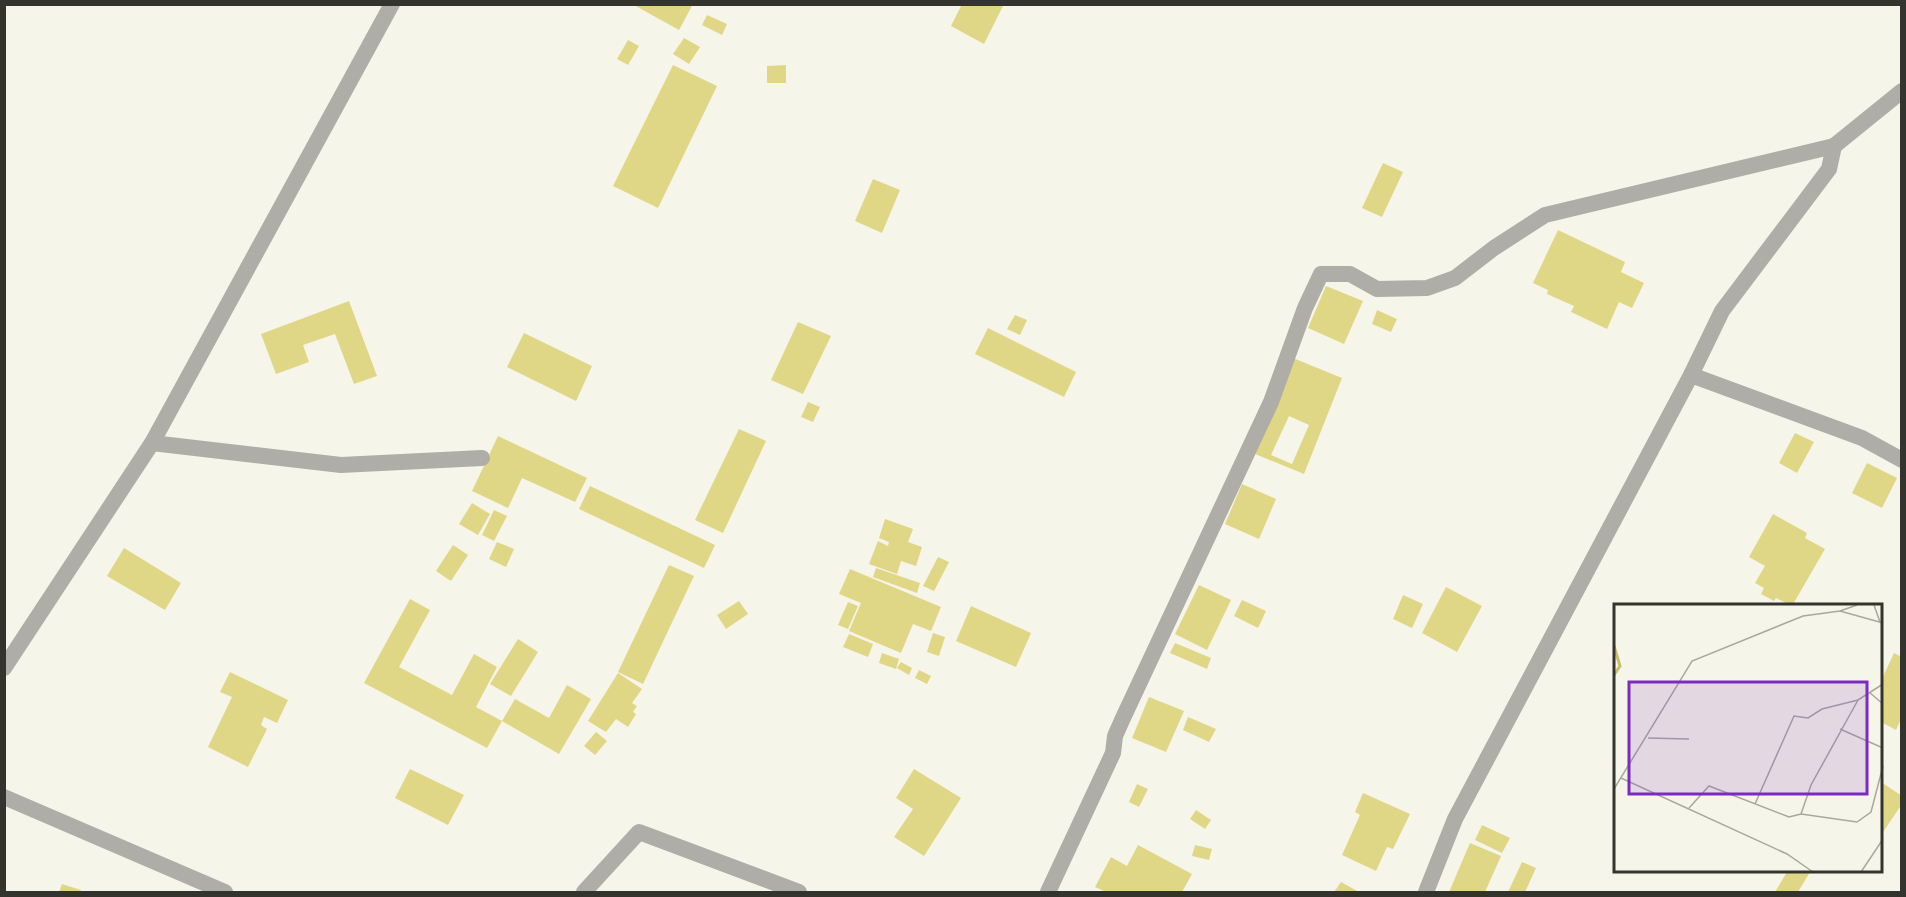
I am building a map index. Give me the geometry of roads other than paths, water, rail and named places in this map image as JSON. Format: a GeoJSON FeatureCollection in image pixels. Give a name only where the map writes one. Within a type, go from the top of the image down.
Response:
{"type":"FeatureCollection","features":[{"type":"Feature","properties":{"kind":"street"},"geometry":{"type":"LineString","coordinates":[[4,668],[152,443],[392,4]]}},
{"type":"Feature","properties":{"kind":"street"},"geometry":{"type":"LineString","coordinates":[[1048,892],[1113,753],[1115,736],[1123,718],[1271,402],[1305,308],[1321,274],[1350,274],[1377,289],[1427,288],[1455,278],[1494,248],[1545,215],[1834,146],[1902,91]]}},
{"type":"Feature","properties":{"kind":"street"},"geometry":{"type":"LineString","coordinates":[[1426,892],[1455,819],[1722,311],[1829,169],[1834,146]]}},
{"type":"Feature","properties":{"kind":"street"},"geometry":{"type":"LineString","coordinates":[[1690,375],[1862,438],[1902,460]]}},
{"type":"Feature","properties":{"kind":"street"},"geometry":{"type":"LineString","coordinates":[[152,443],[341,465],[482,458]]}},
{"type":"Feature","properties":{"kind":"street"},"geometry":{"type":"LineString","coordinates":[[4,797],[225,892]]}},
{"type":"Feature","properties":{"kind":"street"},"geometry":{"type":"LineString","coordinates":[[584,892],[639,832],[799,892]]}}]}
